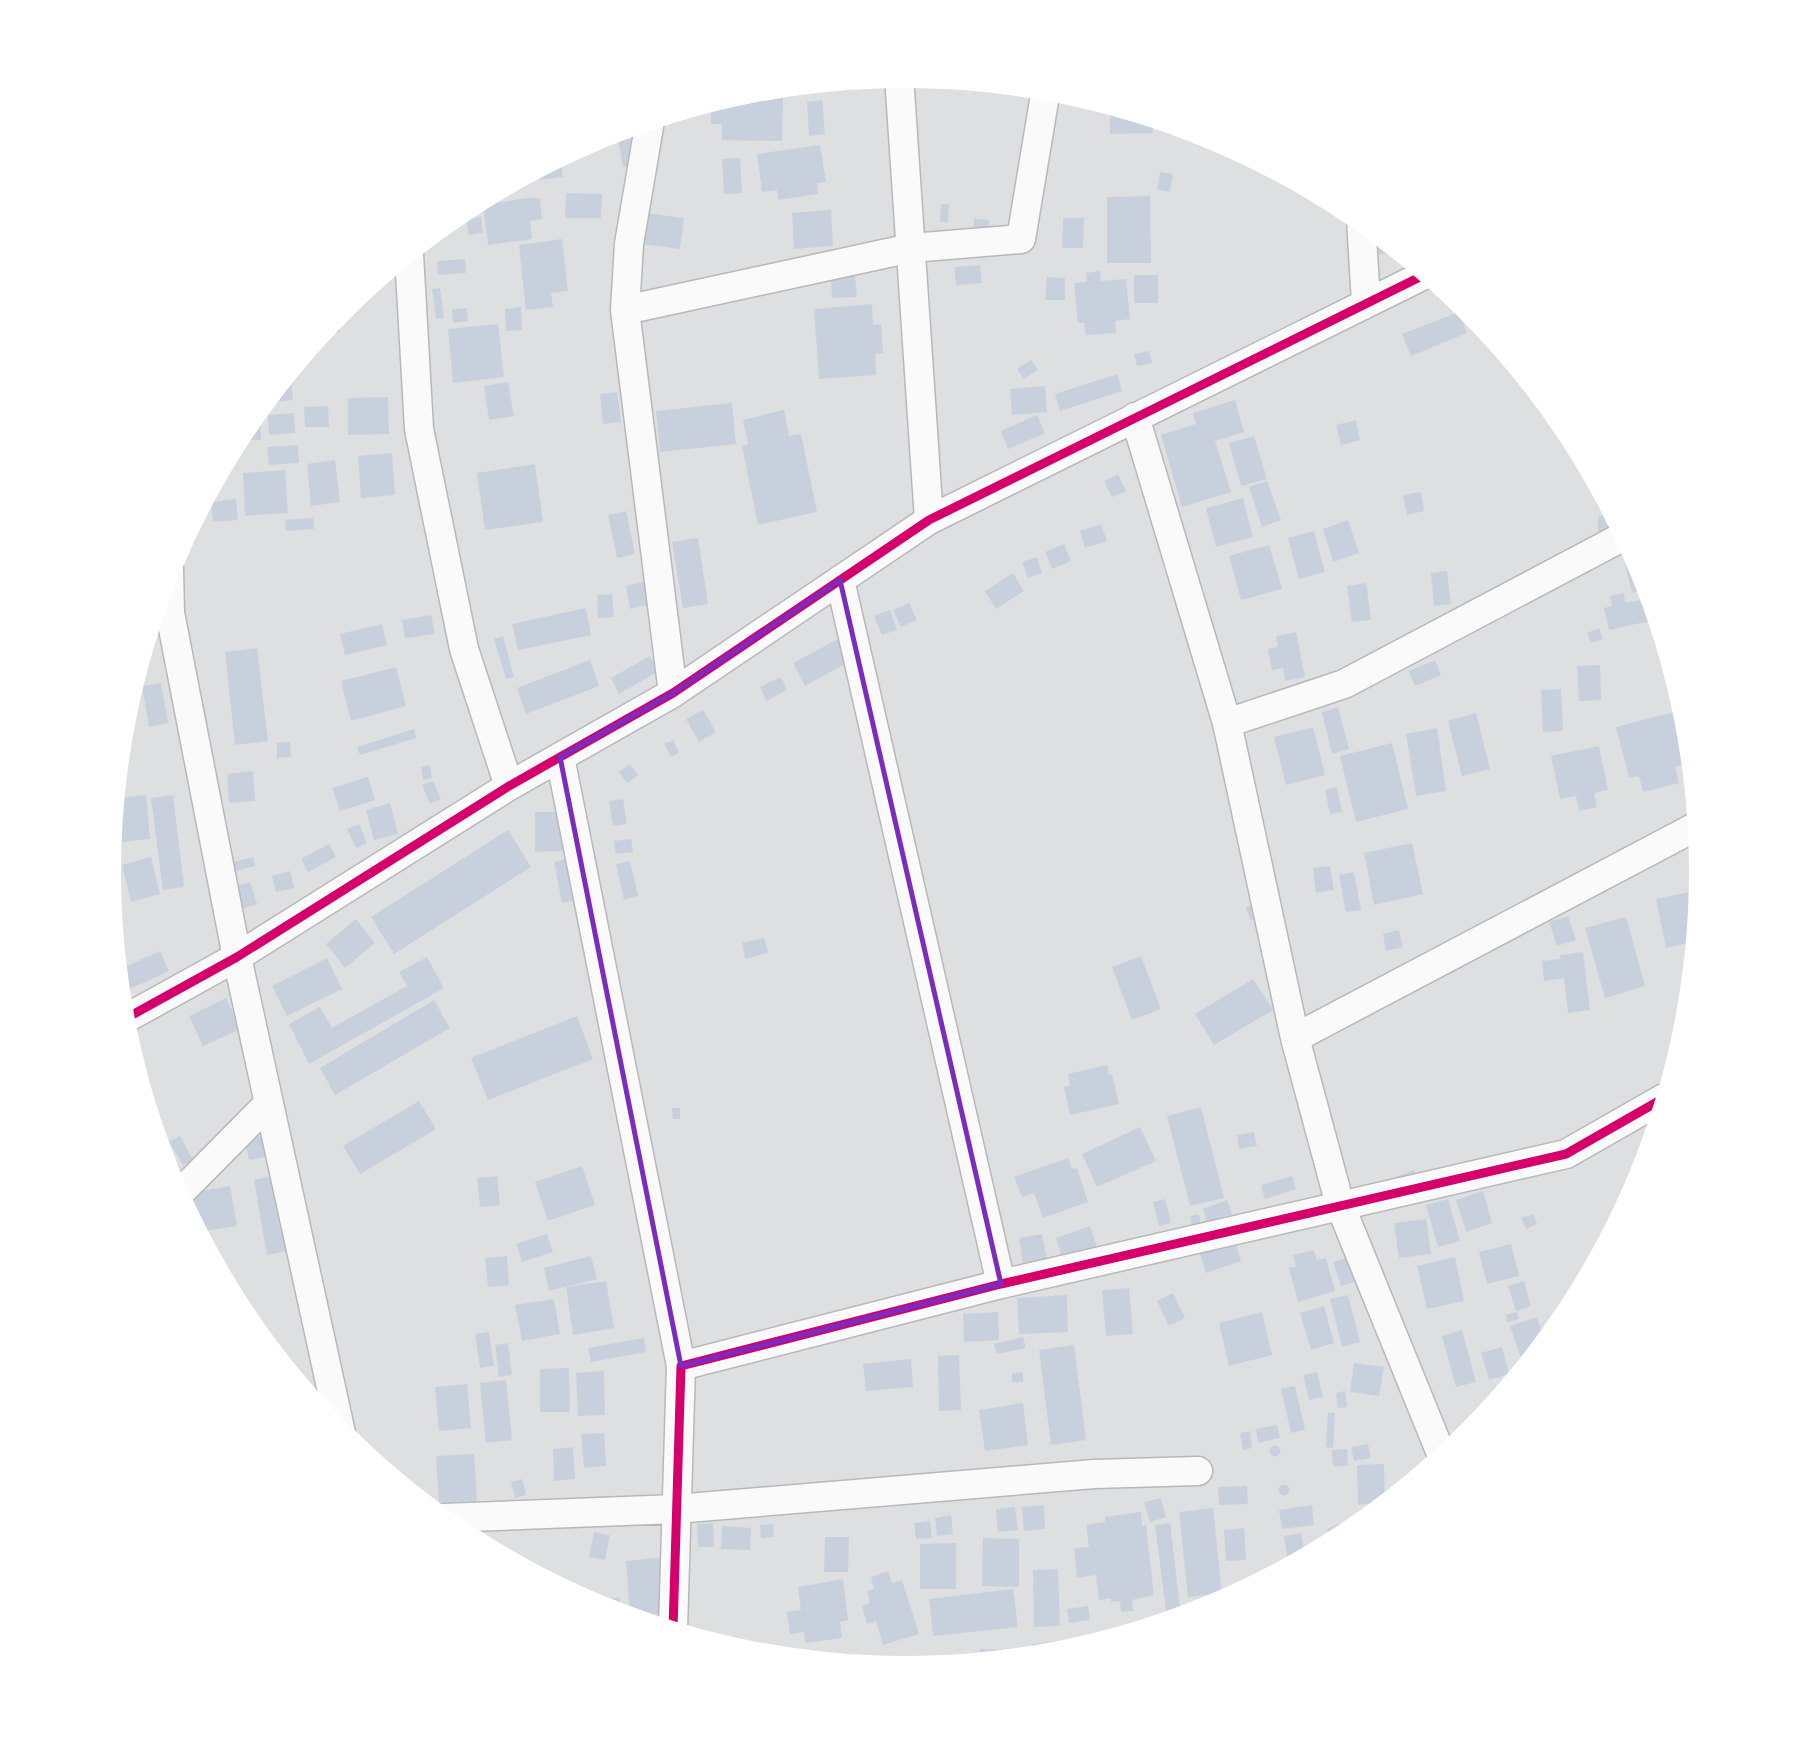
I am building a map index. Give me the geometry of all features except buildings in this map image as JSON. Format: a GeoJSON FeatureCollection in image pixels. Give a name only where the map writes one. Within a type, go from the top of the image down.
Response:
{"type":"FeatureCollection","features":[{"type":"Feature","properties":{"kind":"street"},"geometry":{"type":"LineString","coordinates":[[900,88],[929,520]]}},
{"type":"Feature","properties":{"kind":"street"},"geometry":{"type":"LineString","coordinates":[[625,310],[911,248],[1021,239],[1044,101]]}},
{"type":"Feature","properties":{"kind":"street"},"geometry":{"type":"LineString","coordinates":[[648,131],[629,244],[625,310],[673,693]]}},
{"type":"Feature","properties":{"kind":"street"},"geometry":{"type":"LineString","coordinates":[[1362,235],[1366,302]]}},
{"type":"Feature","properties":{"kind":"street"},"geometry":{"type":"LineString","coordinates":[[410,265],[419,429],[464,649],[509,786]]}},
{"type":"Feature","properties":{"kind":"street"},"geometry":{"type":"LineString","coordinates":[[134,1014],[237,957],[509,786],[673,693],[929,520],[1417,278]]}},
{"type":"Feature","properties":{"kind":"street"},"geometry":{"type":"LineString","coordinates":[[1135,417],[1227,723],[1295,1038],[1340,1205],[1438,1446]]}},
{"type":"Feature","properties":{"kind":"street"},"geometry":{"type":"LineString","coordinates":[[1227,723],[1344,684],[1615,541]]}},
{"type":"Feature","properties":{"kind":"street"},"geometry":{"type":"LineString","coordinates":[[840,580],[1001,1284]]}},
{"type":"Feature","properties":{"kind":"street"},"geometry":{"type":"LineString","coordinates":[[170,601],[237,957],[336,1410]]}},
{"type":"Feature","properties":{"kind":"street"},"geometry":{"type":"LineString","coordinates":[[560,757],[681,1366],[673,1620]]}},
{"type":"Feature","properties":{"kind":"street"},"geometry":{"type":"LineString","coordinates":[[1295,1038],[1687,831]]}},
{"type":"Feature","properties":{"kind":"street"},"geometry":{"type":"LineString","coordinates":[[187,1186],[269,1103]]}},
{"type":"Feature","properties":{"kind":"street"},"geometry":{"type":"LineString","coordinates":[[681,1366],[1001,1284],[1566,1154],[1653,1104]]}},
{"type":"Feature","properties":{"kind":"street"},"geometry":{"type":"LineString","coordinates":[[461,1517],[676,1509],[1094,1474],[1198,1471]]}},
{"type":"Feature","properties":{"kind":"highlighted area"},"geometry":{"type":"Polygon","coordinates":[[[840,580],[1001,1284],[681,1366],[560,757],[673,693],[840,580]]]}},
{"type":"Feature","properties":{"kind":"cycle path"},"geometry":{"type":"LineString","coordinates":[[134,1014],[237,957],[509,786],[673,693],[929,520],[1417,278]]}},
{"type":"Feature","properties":{"kind":"cycle path"},"geometry":{"type":"LineString","coordinates":[[673,1620],[681,1366],[1001,1284],[1566,1154],[1653,1104]]}}]}
